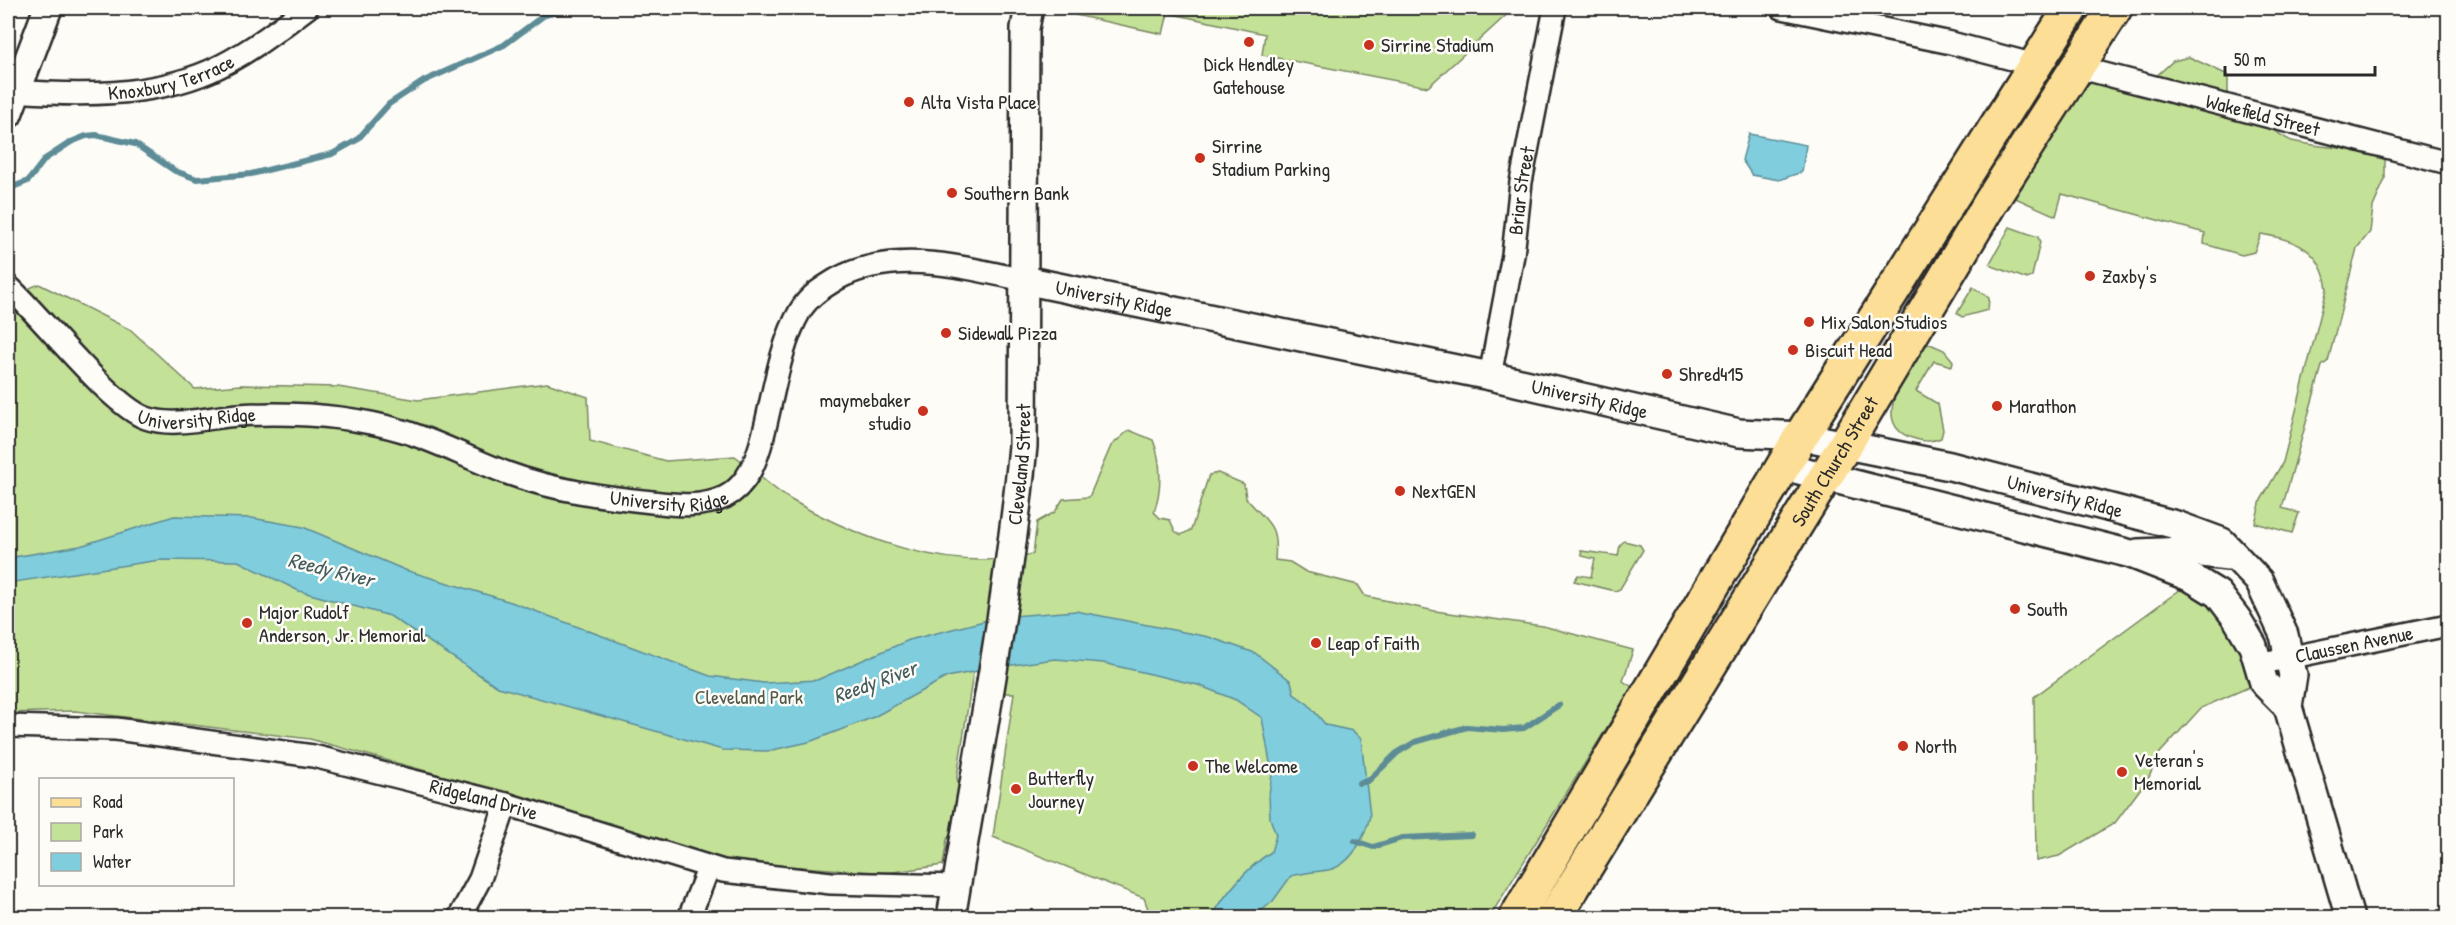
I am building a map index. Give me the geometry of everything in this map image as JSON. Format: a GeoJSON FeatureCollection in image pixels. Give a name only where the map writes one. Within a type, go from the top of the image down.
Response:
{"type":"FeatureCollection","features":[{"type":"Feature","properties":{"kind":"main road","name":"South Church Street"},"geometry":{"type":"LineString","coordinates":[[1516,918],[1801,436],[2071,8]]}},
{"type":"Feature","properties":{"kind":"main road","name":"South Church Street"},"geometry":{"type":"LineString","coordinates":[[1554,918],[1845,446],[1986,209],[2115,8]]}},
{"type":"Feature","properties":{"kind":"street"},"geometry":{"type":"LineString","coordinates":[[11,103],[48,8]]}},
{"type":"Feature","properties":{"kind":"street","name":"Knoxbury Terrace"},"geometry":{"type":"LineString","coordinates":[[11,103],[167,85],[210,71],[255,46],[307,8]]}},
{"type":"Feature","properties":{"kind":"street","name":"Cleveland Street"},"geometry":{"type":"LineString","coordinates":[[951,918],[1008,566],[1023,446],[1025,28],[1029,8]]}},
{"type":"Feature","properties":{"kind":"street","name":"Briar Street"},"geometry":{"type":"LineString","coordinates":[[1490,376],[1513,255],[1521,182],[1555,8]]}},
{"type":"Feature","properties":{"kind":"street"},"geometry":{"type":"LineString","coordinates":[[1782,8],[1952,43],[2036,65]]}},
{"type":"Feature","properties":{"kind":"street","name":"Wakefield Street"},"geometry":{"type":"LineString","coordinates":[[2077,67],[2448,163]]}},
{"type":"Feature","properties":{"kind":"street","name":"University Ridge"},"geometry":{"type":"LineString","coordinates":[[8,286],[99,380],[128,408],[143,417],[172,422],[293,413],[323,415],[403,431],[508,473],[547,485],[607,498],[678,505],[704,504],[725,496],[740,486],[752,467],[761,444],[791,330],[808,300],[822,287],[853,270],[893,261],[977,269],[1490,376],[1739,433],[1801,436],[1950,466],[2176,525],[2222,542],[2259,581],[2275,610],[2294,675],[2288,707],[2344,915]]}},
{"type":"Feature","properties":{"kind":"street","name":"University Ridge"},"geometry":{"type":"LineString","coordinates":[[1783,466],[2131,554],[2192,578],[2218,594],[2237,619],[2253,646],[2264,683],[2288,707]]}},
{"type":"Feature","properties":{"kind":"street"},"geometry":{"type":"LineString","coordinates":[[2131,554],[2163,550],[2198,552],[2239,559]]}},
{"type":"Feature","properties":{"kind":"street","name":"Claussen Avenue"},"geometry":{"type":"LineString","coordinates":[[2258,664],[2448,625]]}},
{"type":"Feature","properties":{"kind":"street","name":"Ridgeland Drive"},"geometry":{"type":"LineString","coordinates":[[8,726],[116,729],[314,756],[506,804],[708,869],[831,883],[956,886]]}},
{"type":"Feature","properties":{"kind":"street"},"geometry":{"type":"LineString","coordinates":[[459,918],[480,879],[506,804]]}},
{"type":"Feature","properties":{"kind":"street"},"geometry":{"type":"LineString","coordinates":[[689,918],[708,869]]}},
{"type":"Feature","properties":{"kind":"green space","name":"Sirrine Stadium"},"geometry":{"type":"Polygon","coordinates":[[[1076,8],[1514,8],[1428,87],[1262,55],[1265,34],[1168,13],[1163,34],[1075,15],[1076,8]]]}},
{"type":"Feature","properties":{"kind":"green space"},"geometry":{"type":"Polygon","coordinates":[[[2189,57],[2228,75],[2228,115],[2232,118],[2267,127],[2292,141],[2385,156],[2385,179],[2373,207],[2370,232],[2357,248],[2328,361],[2322,366],[2282,508],[2299,513],[2292,533],[2255,523],[2261,500],[2283,462],[2327,289],[2320,265],[2313,256],[2296,244],[2261,234],[2254,252],[2242,255],[2204,244],[2205,233],[2062,194],[2056,216],[2013,197],[2083,88],[2091,83],[2153,79],[2173,61],[2189,57]]]}},
{"type":"Feature","properties":{"kind":"green space"},"geometry":{"type":"Polygon","coordinates":[[[2010,227],[2038,237],[2040,242],[2032,276],[2027,279],[1992,266],[1990,263],[2010,227]]]}},
{"type":"Feature","properties":{"kind":"green space","name":"Cleveland Park"},"geometry":{"type":"Polygon","coordinates":[[[39,284],[131,330],[195,389],[241,385],[338,387],[418,400],[547,383],[588,397],[590,441],[666,461],[735,456],[785,496],[848,529],[908,550],[940,556],[971,560],[1002,559],[1033,554],[1037,522],[1055,512],[1063,499],[1089,497],[1111,446],[1129,430],[1153,440],[1160,476],[1154,512],[1160,518],[1170,520],[1175,531],[1181,535],[1191,530],[1209,475],[1218,473],[1244,484],[1246,498],[1266,519],[1273,531],[1276,547],[1275,560],[1290,562],[1306,572],[1358,585],[1365,596],[1435,611],[1543,626],[1633,650],[1623,681],[1632,687],[1489,918],[1151,917],[1144,898],[993,837],[1014,693],[974,693],[985,621],[981,622],[957,777],[961,804],[954,831],[947,839],[943,865],[886,873],[716,861],[531,800],[310,739],[75,711],[8,713],[8,297],[39,284]]]}},
{"type":"Feature","properties":{"kind":"green space"},"geometry":{"type":"Polygon","coordinates":[[[1973,287],[1989,298],[1988,310],[1962,317],[1957,313],[1973,287]]]}},
{"type":"Feature","properties":{"kind":"green space"},"geometry":{"type":"Polygon","coordinates":[[[1930,344],[1944,350],[1953,361],[1952,366],[1934,361],[1916,391],[1938,404],[1943,430],[1941,438],[1925,441],[1909,437],[1898,429],[1892,419],[1892,407],[1902,380],[1923,346],[1930,344]]]}},
{"type":"Feature","properties":{"kind":"green space"},"geometry":{"type":"Polygon","coordinates":[[[1624,541],[1640,545],[1643,550],[1620,589],[1615,591],[1574,581],[1578,575],[1591,577],[1595,559],[1582,556],[1581,551],[1618,556],[1620,545],[1624,541]]]}},
{"type":"Feature","properties":{"kind":"green space"},"geometry":{"type":"Polygon","coordinates":[[[2181,589],[2222,607],[2256,684],[2201,708],[2159,754],[2149,777],[2115,823],[2059,856],[2036,861],[2034,697],[2181,589]]]}},
{"type":"Feature","properties":{"kind":"water"},"geometry":{"type":"Polygon","coordinates":[[[1749,134],[1806,145],[1802,172],[1779,180],[1752,175],[1742,160],[1749,134]]]}},
{"type":"Feature","properties":{"kind":"water","name":"Reedy River"},"geometry":{"type":"Polygon","coordinates":[[[174,516],[252,518],[303,527],[405,570],[511,602],[710,676],[764,683],[817,680],[909,640],[1000,617],[1076,611],[1209,637],[1255,653],[1291,681],[1294,694],[1308,704],[1326,725],[1353,731],[1361,739],[1370,816],[1361,841],[1344,862],[1328,870],[1291,876],[1273,901],[1254,917],[1212,917],[1238,881],[1271,852],[1276,835],[1270,818],[1269,794],[1272,774],[1262,718],[1236,700],[1198,685],[1103,663],[1055,659],[947,677],[874,717],[809,742],[768,751],[723,750],[498,687],[390,616],[299,591],[238,561],[160,560],[8,583],[8,558],[80,546],[174,516]]]}},
{"type":"Feature","properties":{"kind":"waterway"},"geometry":{"type":"LineString","coordinates":[[13,187],[28,181],[45,159],[71,142],[86,136],[96,135],[135,144],[175,171],[197,179],[251,174],[332,154],[357,140],[389,104],[424,81],[504,45],[543,16],[569,8]]}},
{"type":"Feature","properties":{"kind":"waterway"},"geometry":{"type":"LineString","coordinates":[[1359,783],[1368,781],[1397,753],[1415,742],[1467,727],[1503,730],[1524,728],[1559,705]]}},
{"type":"Feature","properties":{"kind":"waterway"},"geometry":{"type":"LineString","coordinates":[[1355,841],[1373,847],[1402,838],[1472,835]]}},
{"type":"Feature","properties":{"kind":"place","name":"Dick Hendley Gatehouse"},"geometry":{"type":"Point","coordinates":[1249,42]}},
{"type":"Feature","properties":{"kind":"place","name":"Sirrine Stadium"},"geometry":{"type":"Point","coordinates":[1369,45]}},
{"type":"Feature","properties":{"kind":"place","name":"Alta Vista Place"},"geometry":{"type":"Point","coordinates":[909,102]}},
{"type":"Feature","properties":{"kind":"place","name":"Sirrine Stadium Parking"},"geometry":{"type":"Point","coordinates":[1200,158]}},
{"type":"Feature","properties":{"kind":"place","name":"Southern Bank"},"geometry":{"type":"Point","coordinates":[952,193]}},
{"type":"Feature","properties":{"kind":"place","name":"Zaxby's"},"geometry":{"type":"Point","coordinates":[2090,276]}},
{"type":"Feature","properties":{"kind":"place","name":"Mix Salon Studios"},"geometry":{"type":"Point","coordinates":[1809,322]}},
{"type":"Feature","properties":{"kind":"place","name":"Sidewall Pizza"},"geometry":{"type":"Point","coordinates":[946,333]}},
{"type":"Feature","properties":{"kind":"place","name":"Biscuit Head"},"geometry":{"type":"Point","coordinates":[1793,350]}},
{"type":"Feature","properties":{"kind":"place","name":"Shred415"},"geometry":{"type":"Point","coordinates":[1667,374]}},
{"type":"Feature","properties":{"kind":"place","name":"Marathon"},"geometry":{"type":"Point","coordinates":[1997,406]}},
{"type":"Feature","properties":{"kind":"place","name":"maymebaker studio"},"geometry":{"type":"Point","coordinates":[923,411]}},
{"type":"Feature","properties":{"kind":"place","name":"NextGEN"},"geometry":{"type":"Point","coordinates":[1400,491]}},
{"type":"Feature","properties":{"kind":"place","name":"South"},"geometry":{"type":"Point","coordinates":[2015,609]}},
{"type":"Feature","properties":{"kind":"place","name":"Major Rudolf Anderson, Jr. Memorial"},"geometry":{"type":"Point","coordinates":[247,623]}},
{"type":"Feature","properties":{"kind":"place","name":"Leap of Faith"},"geometry":{"type":"Point","coordinates":[1316,643]}},
{"type":"Feature","properties":{"kind":"place","name":"North"},"geometry":{"type":"Point","coordinates":[1903,746]}},
{"type":"Feature","properties":{"kind":"place","name":"The Welcome"},"geometry":{"type":"Point","coordinates":[1193,766]}},
{"type":"Feature","properties":{"kind":"place","name":"Veteran's Memorial"},"geometry":{"type":"Point","coordinates":[2122,772]}},
{"type":"Feature","properties":{"kind":"place","name":"Butterfly Journey"},"geometry":{"type":"Point","coordinates":[1016,789]}}]}
